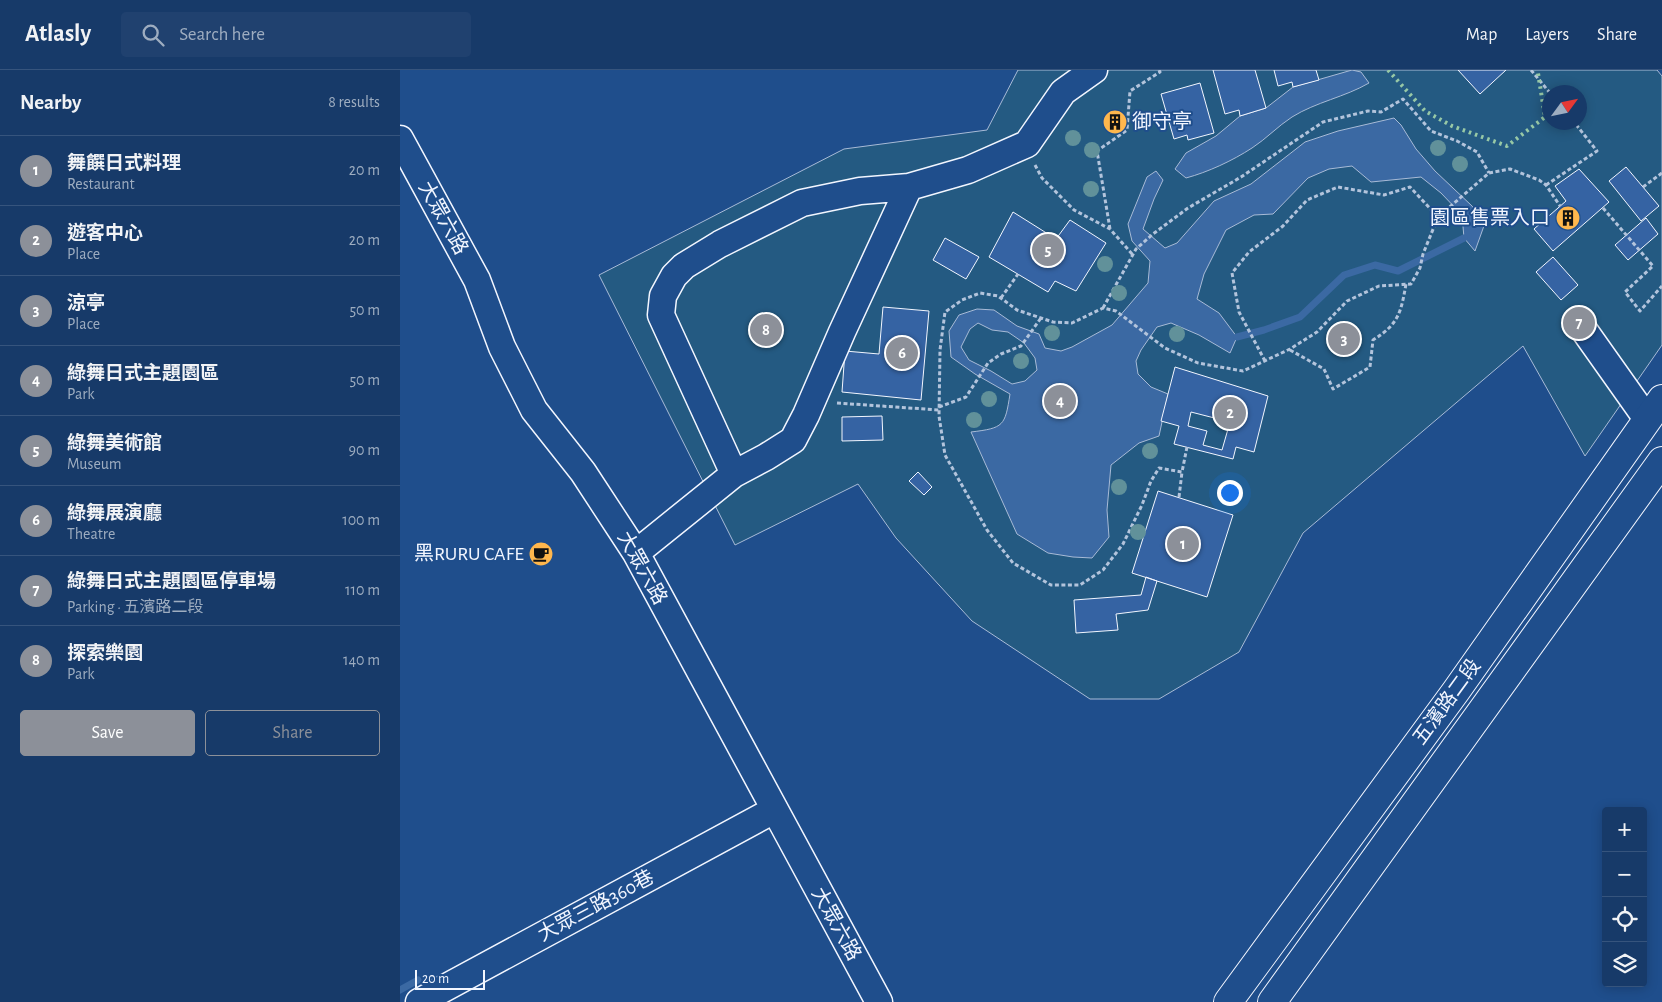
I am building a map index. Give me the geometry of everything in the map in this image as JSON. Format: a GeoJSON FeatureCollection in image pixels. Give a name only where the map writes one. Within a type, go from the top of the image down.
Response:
{"type":"FeatureCollection","features":[{"type":"Feature","properties":{"kind":"main road","name":"五濱路二段"},"geometry":{"type":"LineString","coordinates":[[1228,1002],[1456,691],[1655,409]]}},
{"type":"Feature","properties":{"kind":"main road","name":"五濱路二段"},"geometry":{"type":"LineString","coordinates":[[1272,1002],[1662,461]]}},
{"type":"Feature","properties":{"kind":"street"},"geometry":{"type":"LineString","coordinates":[[734,474],[661,316],[663,296],[674,276],[684,266],[720,244],[802,202],[860,191],[909,187],[968,170],[1023,146],[1063,92],[1094,70]]}},
{"type":"Feature","properties":{"kind":"street","name":"大眾六路"},"geometry":{"type":"LineString","coordinates":[[400,140],[477,280],[502,347],[534,410],[583,472],[636,553],[878,1002]]}},
{"type":"Feature","properties":{"kind":"street"},"geometry":{"type":"LineString","coordinates":[[636,553],[734,474],[793,440],[909,187]]}},
{"type":"Feature","properties":{"kind":"street"},"geometry":{"type":"LineString","coordinates":[[1579,322],[1655,409]]}},
{"type":"Feature","properties":{"kind":"street","name":"大眾三路360巷"},"geometry":{"type":"LineString","coordinates":[[419,1002],[774,810]]}},
{"type":"Feature","properties":{"kind":"path"},"geometry":{"type":"LineString","coordinates":[[1110,229],[1096,151],[1127,130],[1130,91],[1160,72],[1159,70]]}},
{"type":"Feature","properties":{"kind":"path"},"geometry":{"type":"LineString","coordinates":[[1531,70],[1544,85]]}},
{"type":"Feature","properties":{"kind":"path"},"geometry":{"type":"LineString","coordinates":[[1182,472],[1159,468],[1151,481],[1123,544],[1103,570],[1080,585],[1051,585],[1013,563],[987,530],[945,455],[939,409],[940,350],[945,312],[962,300],[980,294],[998,296],[1017,310],[1053,322],[1072,323],[1103,308],[1136,250],[1153,234],[1188,208],[1241,177],[1322,122],[1368,111],[1381,112],[1403,99],[1431,132],[1457,141],[1478,152],[1489,173]]}},
{"type":"Feature","properties":{"kind":"path"},"geometry":{"type":"LineString","coordinates":[[1546,186],[1597,151],[1580,130]]}},
{"type":"Feature","properties":{"kind":"path"},"geometry":{"type":"LineString","coordinates":[[1023,146],[1042,178],[1074,210],[1110,229],[1133,255]]}},
{"type":"Feature","properties":{"kind":"path"},"geometry":{"type":"LineString","coordinates":[[1103,308],[1116,311],[1165,348],[1198,363],[1243,371],[1290,349],[1317,332],[1348,301],[1379,286],[1411,284],[1420,268],[1423,254],[1438,217],[1489,173],[1510,169],[1539,180],[1546,186],[1560,206]]}},
{"type":"Feature","properties":{"kind":"path"},"geometry":{"type":"LineString","coordinates":[[1643,187],[1662,174]]}},
{"type":"Feature","properties":{"kind":"path"},"geometry":{"type":"LineString","coordinates":[[1265,361],[1239,312],[1232,273],[1249,252],[1283,226],[1307,200],[1338,187],[1384,195],[1410,186],[1438,217]]}},
{"type":"Feature","properties":{"kind":"path"},"geometry":{"type":"LineString","coordinates":[[1603,208],[1653,266],[1625,292],[1640,311],[1662,286]]}},
{"type":"Feature","properties":{"kind":"path"},"geometry":{"type":"LineString","coordinates":[[1001,298],[1018,274]]}},
{"type":"Feature","properties":{"kind":"path"},"geometry":{"type":"LineString","coordinates":[[1290,349],[1324,369],[1333,389],[1370,367],[1373,340],[1388,331],[1402,309],[1406,284]]}},
{"type":"Feature","properties":{"kind":"path"},"geometry":{"type":"LineString","coordinates":[[812,401],[939,409],[966,397],[988,363],[1001,354],[1020,346],[1041,318]]}},
{"type":"Feature","properties":{"kind":"path"},"geometry":{"type":"LineString","coordinates":[[1179,497],[1187,447]]}},
{"type":"Feature","properties":{"kind":"shaded area"},"geometry":{"type":"Polygon","coordinates":[[[1018,70],[1657,70],[1662,76],[1662,345],[1585,456],[1523,346],[1303,533],[1239,652],[1159,699],[1090,699],[972,621],[896,538],[858,484],[735,545],[599,275],[844,149],[987,130],[1018,70]]]}},
{"type":"Feature","properties":{"kind":"shaded area"},"geometry":{"type":"Polygon","coordinates":[[[1352,70],[1361,72],[1369,83],[1301,112],[1252,148],[1220,166],[1186,178],[1175,169],[1186,153],[1216,136],[1240,116],[1266,108],[1293,87],[1352,70]]]}},
{"type":"Feature","properties":{"kind":"shaded area"},"geometry":{"type":"Polygon","coordinates":[[[1394,118],[1401,125],[1416,149],[1435,171],[1472,206],[1485,223],[1475,251],[1464,238],[1462,215],[1441,193],[1421,177],[1371,182],[1352,166],[1329,169],[1308,178],[1273,214],[1254,215],[1226,230],[1204,274],[1197,299],[1219,313],[1237,337],[1230,353],[1199,335],[1171,323],[1157,327],[1141,350],[1136,361],[1138,374],[1151,387],[1168,394],[1159,436],[1139,443],[1111,465],[1107,510],[1109,537],[1092,558],[1048,553],[1017,534],[971,432],[990,429],[1001,424],[1006,413],[1010,394],[975,374],[951,357],[949,331],[959,315],[977,309],[994,310],[1017,326],[1039,334],[1045,348],[1061,351],[1072,347],[1112,325],[1148,283],[1150,261],[1132,241],[1128,224],[1147,177],[1156,171],[1163,180],[1143,229],[1165,248],[1177,243],[1214,201],[1251,184],[1305,142],[1338,131],[1394,118]],[[978,323],[970,329],[961,347],[969,360],[1012,384],[1025,381],[1037,370],[1035,358],[1024,343],[1008,332],[992,330],[978,323]]]}},
{"type":"Feature","properties":{"kind":"building"},"geometry":{"type":"Polygon","coordinates":[[[1213,70],[1255,70],[1266,108],[1240,116],[1239,110],[1225,114],[1213,70]]]}},
{"type":"Feature","properties":{"kind":"building"},"geometry":{"type":"Polygon","coordinates":[[[1274,70],[1316,70],[1319,80],[1293,87],[1292,82],[1278,86],[1274,70]]]}},
{"type":"Feature","properties":{"kind":"building"},"geometry":{"type":"Polygon","coordinates":[[[1458,70],[1506,70],[1480,94],[1458,70]]]}},
{"type":"Feature","properties":{"kind":"building"},"geometry":{"type":"Polygon","coordinates":[[[1200,83],[1214,133],[1188,140],[1187,135],[1174,139],[1161,94],[1200,83]]]}},
{"type":"Feature","properties":{"kind":"building","name":"御守亭"},"geometry":{"type":"Polygon","coordinates":[[[1111,113],[1122,129],[1118,132],[1107,116],[1111,113]]]}},
{"type":"Feature","properties":{"kind":"building"},"geometry":{"type":"Polygon","coordinates":[[[1626,167],[1659,206],[1641,221],[1609,181],[1626,167]]]}},
{"type":"Feature","properties":{"kind":"building","name":"園區售票入口"},"geometry":{"type":"Polygon","coordinates":[[[1579,169],[1609,202],[1553,251],[1534,229],[1566,201],[1555,186],[1579,169]]]}},
{"type":"Feature","properties":{"kind":"building"},"geometry":{"type":"Polygon","coordinates":[[[1013,212],[1056,239],[1070,220],[1106,243],[1076,291],[1055,281],[1048,292],[989,257],[1013,212]]]}},
{"type":"Feature","properties":{"kind":"building"},"geometry":{"type":"Polygon","coordinates":[[[1646,218],[1658,234],[1628,260],[1615,245],[1646,218]]]}},
{"type":"Feature","properties":{"kind":"building"},"geometry":{"type":"Polygon","coordinates":[[[945,238],[979,257],[966,279],[933,260],[945,238]]]}},
{"type":"Feature","properties":{"kind":"building"},"geometry":{"type":"Polygon","coordinates":[[[1553,257],[1578,285],[1561,300],[1536,272],[1553,257]]]}},
{"type":"Feature","properties":{"kind":"building"},"geometry":{"type":"Polygon","coordinates":[[[883,307],[929,311],[921,400],[842,392],[845,351],[879,354],[883,307]]]}},
{"type":"Feature","properties":{"kind":"building"},"geometry":{"type":"Polygon","coordinates":[[[1347,325],[1357,334],[1341,354],[1330,345],[1347,325]]]}},
{"type":"Feature","properties":{"kind":"building"},"geometry":{"type":"Polygon","coordinates":[[[1175,367],[1268,396],[1254,452],[1236,447],[1233,459],[1174,444],[1179,426],[1161,421],[1175,367]],[[1191,412],[1188,426],[1207,431],[1203,445],[1222,450],[1230,422],[1191,412]]]}},
{"type":"Feature","properties":{"kind":"building"},"geometry":{"type":"Polygon","coordinates":[[[882,416],[883,440],[842,441],[842,417],[882,416]]]}},
{"type":"Feature","properties":{"kind":"building"},"geometry":{"type":"Polygon","coordinates":[[[918,472],[932,487],[924,495],[909,481],[918,472]]]}},
{"type":"Feature","properties":{"kind":"building"},"geometry":{"type":"Polygon","coordinates":[[[1158,491],[1233,515],[1207,597],[1132,573],[1158,491]]]}},
{"type":"Feature","properties":{"kind":"building"},"geometry":{"type":"Polygon","coordinates":[[[1146,577],[1157,581],[1148,610],[1116,614],[1118,630],[1076,633],[1074,600],[1141,595],[1146,577]]]}},
{"type":"Feature","properties":{"kind":"waterway"},"geometry":{"type":"LineString","coordinates":[[1237,337],[1300,317],[1344,275],[1375,265],[1398,271],[1464,238]]}},
{"type":"Feature","properties":{"kind":"waterway"},"geometry":{"type":"LineString","coordinates":[[400,990],[418,980]]}},
{"type":"Feature","properties":{"kind":"hedge"},"geometry":{"type":"LineString","coordinates":[[1388,70],[1425,111],[1452,126],[1507,146],[1545,117],[1536,70]]}},
{"type":"Feature","properties":{"kind":"place","name":"御守亭"},"geometry":{"type":"Point","coordinates":[1115,122]}},
{"type":"Feature","properties":{"kind":"place","name":"園區售票入口"},"geometry":{"type":"Point","coordinates":[1568,218]}},
{"type":"Feature","properties":{"kind":"place","name":"綠舞美術館"},"geometry":{"type":"Point","coordinates":[1048,250]}},
{"type":"Feature","properties":{"kind":"place","name":"綠舞日式主題園區停車場"},"geometry":{"type":"Point","coordinates":[1579,323]}},
{"type":"Feature","properties":{"kind":"place","name":"探索樂園"},"geometry":{"type":"Point","coordinates":[766,330]}},
{"type":"Feature","properties":{"kind":"place","name":"涼亭"},"geometry":{"type":"Point","coordinates":[1344,339]}},
{"type":"Feature","properties":{"kind":"place","name":"綠舞展演廳"},"geometry":{"type":"Point","coordinates":[902,353]}},
{"type":"Feature","properties":{"kind":"place","name":"綠舞日式主題園區"},"geometry":{"type":"Point","coordinates":[1060,401]}},
{"type":"Feature","properties":{"kind":"place","name":"遊客中心"},"geometry":{"type":"Point","coordinates":[1230,413]}},
{"type":"Feature","properties":{"kind":"place","name":"舞饌日式料理"},"geometry":{"type":"Point","coordinates":[1183,544]}},
{"type":"Feature","properties":{"kind":"place","name":"黑RURU CAFE"},"geometry":{"type":"Point","coordinates":[541,554]}}]}
